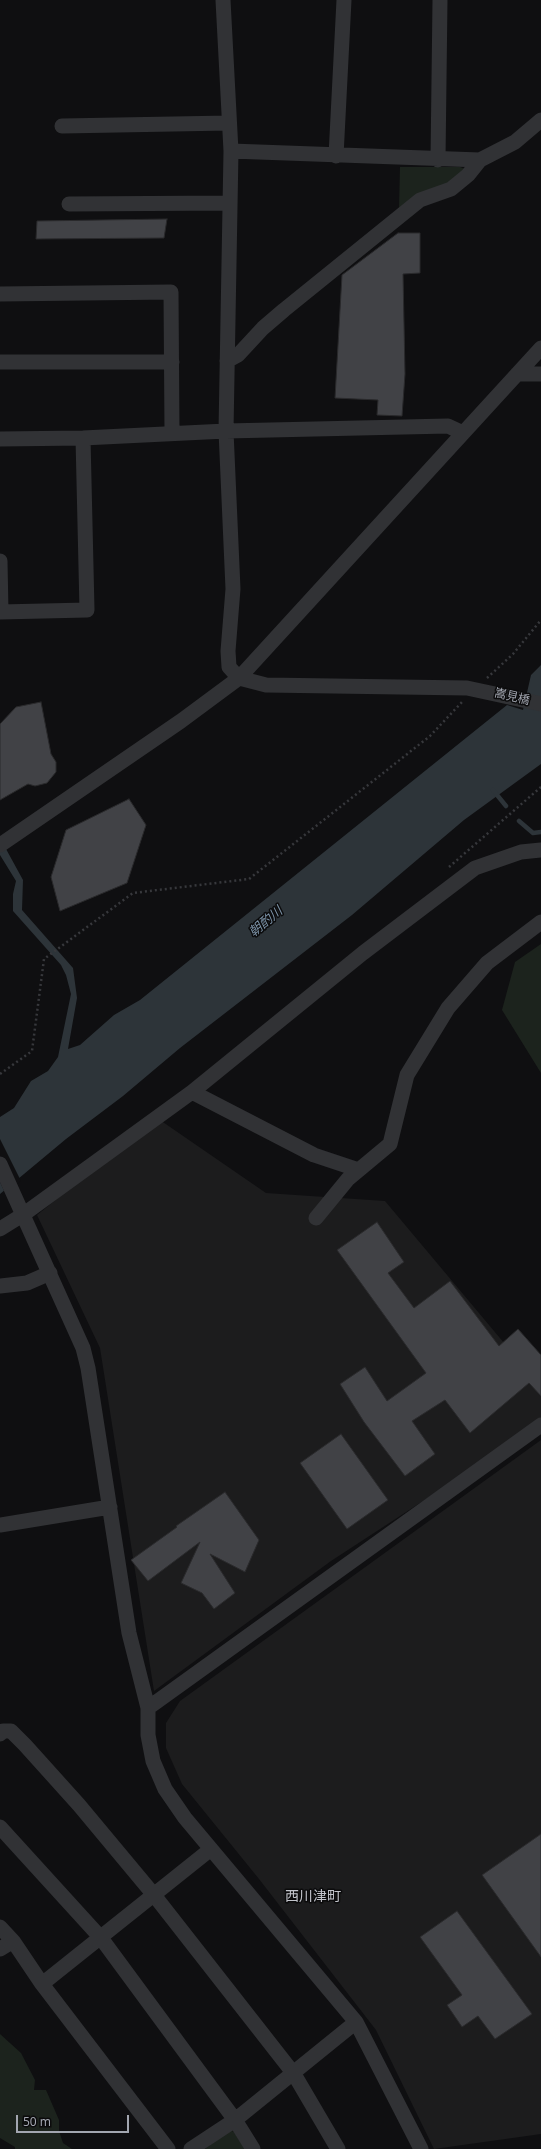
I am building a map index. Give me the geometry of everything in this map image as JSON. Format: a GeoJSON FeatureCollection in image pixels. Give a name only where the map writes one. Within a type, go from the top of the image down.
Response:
{"type":"FeatureCollection","features":[{"type":"Feature","properties":{"kind":"street"},"geometry":{"type":"LineString","coordinates":[[224,0],[231,151],[226,431],[233,589],[228,651],[230,666],[239,678]]}},
{"type":"Feature","properties":{"kind":"street"},"geometry":{"type":"LineString","coordinates":[[336,156],[344,0]]}},
{"type":"Feature","properties":{"kind":"street"},"geometry":{"type":"LineString","coordinates":[[438,160],[440,0]]}},
{"type":"Feature","properties":{"kind":"street"},"geometry":{"type":"LineString","coordinates":[[227,361],[238,355],[263,328],[284,310],[420,200],[451,189],[468,174],[480,160],[515,142],[541,120]]}},
{"type":"Feature","properties":{"kind":"street"},"geometry":{"type":"LineString","coordinates":[[62,126],[229,123]]}},
{"type":"Feature","properties":{"kind":"street"},"geometry":{"type":"LineString","coordinates":[[231,151],[438,160],[480,160]]}},
{"type":"Feature","properties":{"kind":"street"},"geometry":{"type":"LineString","coordinates":[[69,204],[229,203]]}},
{"type":"Feature","properties":{"kind":"street"},"geometry":{"type":"LineString","coordinates":[[0,294],[171,292],[172,433]]}},
{"type":"Feature","properties":{"kind":"street"},"geometry":{"type":"LineString","coordinates":[[4,842],[181,721],[239,678],[541,348]]}},
{"type":"Feature","properties":{"kind":"street"},"geometry":{"type":"LineString","coordinates":[[0,362],[172,362]]}},
{"type":"Feature","properties":{"kind":"street"},"geometry":{"type":"LineString","coordinates":[[517,374],[541,374]]}},
{"type":"Feature","properties":{"kind":"street"},"geometry":{"type":"LineString","coordinates":[[0,439],[83,438],[226,431],[448,426],[463,433]]}},
{"type":"Feature","properties":{"kind":"street"},"geometry":{"type":"LineString","coordinates":[[0,561],[1,612],[87,610],[83,438]]}},
{"type":"Feature","properties":{"kind":"street","name":"嵩見橋"},"geometry":{"type":"LineString","coordinates":[[239,678],[266,685],[427,687],[478,690],[541,704]]}},
{"type":"Feature","properties":{"kind":"street"},"geometry":{"type":"LineString","coordinates":[[0,1229],[22,1209],[192,1092],[363,953],[475,868],[521,852],[541,850]]}},
{"type":"Feature","properties":{"kind":"street"},"geometry":{"type":"LineString","coordinates":[[316,1218],[348,1178],[390,1144],[407,1075],[448,1008],[487,963],[541,922]]}},
{"type":"Feature","properties":{"kind":"street"},"geometry":{"type":"LineString","coordinates":[[192,1092],[314,1155],[359,1170]]}},
{"type":"Feature","properties":{"kind":"street"},"geometry":{"type":"LineString","coordinates":[[0,1164],[22,1209],[83,1348],[88,1368],[129,1633],[148,1708],[148,1735],[153,1760],[165,1789],[211,1850],[356,2022],[421,2149]]}},
{"type":"Feature","properties":{"kind":"street"},"geometry":{"type":"LineString","coordinates":[[0,1286],[27,1283],[50,1273]]}},
{"type":"Feature","properties":{"kind":"street"},"geometry":{"type":"LineString","coordinates":[[148,1708],[541,1425]]}},
{"type":"Feature","properties":{"kind":"street"},"geometry":{"type":"LineString","coordinates":[[0,1525],[110,1507]]}},
{"type":"Feature","properties":{"kind":"street"},"geometry":{"type":"LineString","coordinates":[[0,1734],[3,1731],[11,1731],[25,1745],[79,1805],[154,1895],[294,2074],[338,2149]]}},
{"type":"Feature","properties":{"kind":"street"},"geometry":{"type":"LineString","coordinates":[[0,1827],[101,1938],[235,2120],[253,2149]]}},
{"type":"Feature","properties":{"kind":"street"},"geometry":{"type":"LineString","coordinates":[[42,1984],[211,1850]]}},
{"type":"Feature","properties":{"kind":"street"},"geometry":{"type":"LineString","coordinates":[[0,1927],[13,1941],[42,1984],[168,2149]]}},
{"type":"Feature","properties":{"kind":"street"},"geometry":{"type":"LineString","coordinates":[[0,1949],[13,1941]]}},
{"type":"Feature","properties":{"kind":"street"},"geometry":{"type":"LineString","coordinates":[[191,2149],[235,2120],[294,2074],[356,2022]]}},
{"type":"Feature","properties":{"kind":"path"},"geometry":{"type":"LineString","coordinates":[[0,1074],[32,1051],[44,959],[133,893],[249,879],[430,736],[513,654],[541,620]]}},
{"type":"Feature","properties":{"kind":"path"},"geometry":{"type":"LineString","coordinates":[[449,867],[541,787]]}},
{"type":"Feature","properties":{"kind":"shaded area"},"geometry":{"type":"Polygon","coordinates":[[[400,167],[460,167],[465,169],[451,186],[399,209],[400,167]]]}},
{"type":"Feature","properties":{"kind":"shaded area"},"geometry":{"type":"Polygon","coordinates":[[[541,944],[541,1073],[502,1010],[515,962],[541,944]]]}},
{"type":"Feature","properties":{"kind":"shaded area"},"geometry":{"type":"Polygon","coordinates":[[[157,1118],[266,1193],[385,1201],[541,1387],[541,1424],[331,1561],[154,1691],[100,1348],[37,1215],[157,1118]]]}},
{"type":"Feature","properties":{"kind":"shaded area"},"geometry":{"type":"Polygon","coordinates":[[[541,1440],[541,2134],[434,2149],[376,2030],[259,1879],[182,1784],[166,1748],[166,1723],[180,1701],[541,1440]]]}},
{"type":"Feature","properties":{"kind":"shaded area"},"geometry":{"type":"Polygon","coordinates":[[[0,2034],[21,2053],[35,2080],[34,2090],[46,2090],[59,2120],[59,2131],[63,2143],[72,2149],[15,2149],[15,2147],[0,2138],[0,2034]]]}},
{"type":"Feature","properties":{"kind":"shaded area"},"geometry":{"type":"Polygon","coordinates":[[[229,2130],[234,2132],[245,2149],[205,2149],[229,2130]]]}},
{"type":"Feature","properties":{"kind":"water","name":"朝酌川"},"geometry":{"type":"Polygon","coordinates":[[[541,665],[541,764],[464,820],[352,915],[180,1048],[123,1096],[66,1139],[0,1194],[0,1117],[14,1108],[31,1081],[48,1071],[58,1057],[71,994],[66,975],[61,965],[13,911],[13,894],[16,881],[0,855],[0,838],[23,880],[22,910],[73,968],[77,998],[68,1049],[80,1045],[114,1015],[140,1000],[507,705],[523,710],[531,675],[541,665]]]}},
{"type":"Feature","properties":{"kind":"pier"},"geometry":{"type":"Polygon","coordinates":[[[0,1139],[21,1181],[5,1193],[0,1182],[0,1139]]]}},
{"type":"Feature","properties":{"kind":"building"},"geometry":{"type":"Polygon","coordinates":[[[167,219],[164,238],[36,239],[37,221],[167,219]]]}},
{"type":"Feature","properties":{"kind":"building"},"geometry":{"type":"Polygon","coordinates":[[[398,233],[420,233],[420,273],[403,274],[405,374],[402,416],[377,415],[378,400],[335,398],[342,275],[398,233]]]}},
{"type":"Feature","properties":{"kind":"building"},"geometry":{"type":"Polygon","coordinates":[[[41,702],[51,754],[56,762],[56,772],[47,783],[35,786],[28,784],[0,800],[0,724],[16,707],[41,702]]]}},
{"type":"Feature","properties":{"kind":"building"},"geometry":{"type":"Polygon","coordinates":[[[129,799],[146,825],[127,883],[60,911],[51,877],[66,830],[129,799]]]}},
{"type":"Feature","properties":{"kind":"building"},"geometry":{"type":"Polygon","coordinates":[[[377,1222],[404,1262],[388,1273],[414,1308],[450,1281],[499,1346],[518,1329],[541,1355],[541,1396],[529,1383],[470,1433],[445,1400],[412,1421],[435,1454],[405,1476],[364,1422],[340,1384],[365,1367],[387,1401],[426,1373],[337,1250],[377,1222]]]}},
{"type":"Feature","properties":{"kind":"building"},"geometry":{"type":"Polygon","coordinates":[[[341,1434],[388,1500],[347,1529],[300,1463],[341,1434]]]}},
{"type":"Feature","properties":{"kind":"building"},"geometry":{"type":"Polygon","coordinates":[[[225,1492],[259,1540],[245,1572],[210,1554],[235,1593],[214,1609],[202,1593],[181,1583],[200,1542],[148,1581],[131,1560],[225,1492]]]}},
{"type":"Feature","properties":{"kind":"building"},"geometry":{"type":"Polygon","coordinates":[[[541,1834],[541,1957],[482,1875],[541,1834]]]}},
{"type":"Feature","properties":{"kind":"building"},"geometry":{"type":"Polygon","coordinates":[[[457,1911],[532,2014],[495,2039],[478,2016],[462,2027],[447,2005],[462,1995],[420,1937],[457,1911]]]}},
{"type":"Feature","properties":{"kind":"waterway"},"geometry":{"type":"LineString","coordinates":[[493,790],[506,806]]}},
{"type":"Feature","properties":{"kind":"waterway"},"geometry":{"type":"LineString","coordinates":[[519,821],[533,833],[541,832]]}},
{"type":"Feature","properties":{"kind":"district","name":"西川津町"},"geometry":{"type":"Point","coordinates":[313,1897]}}]}
